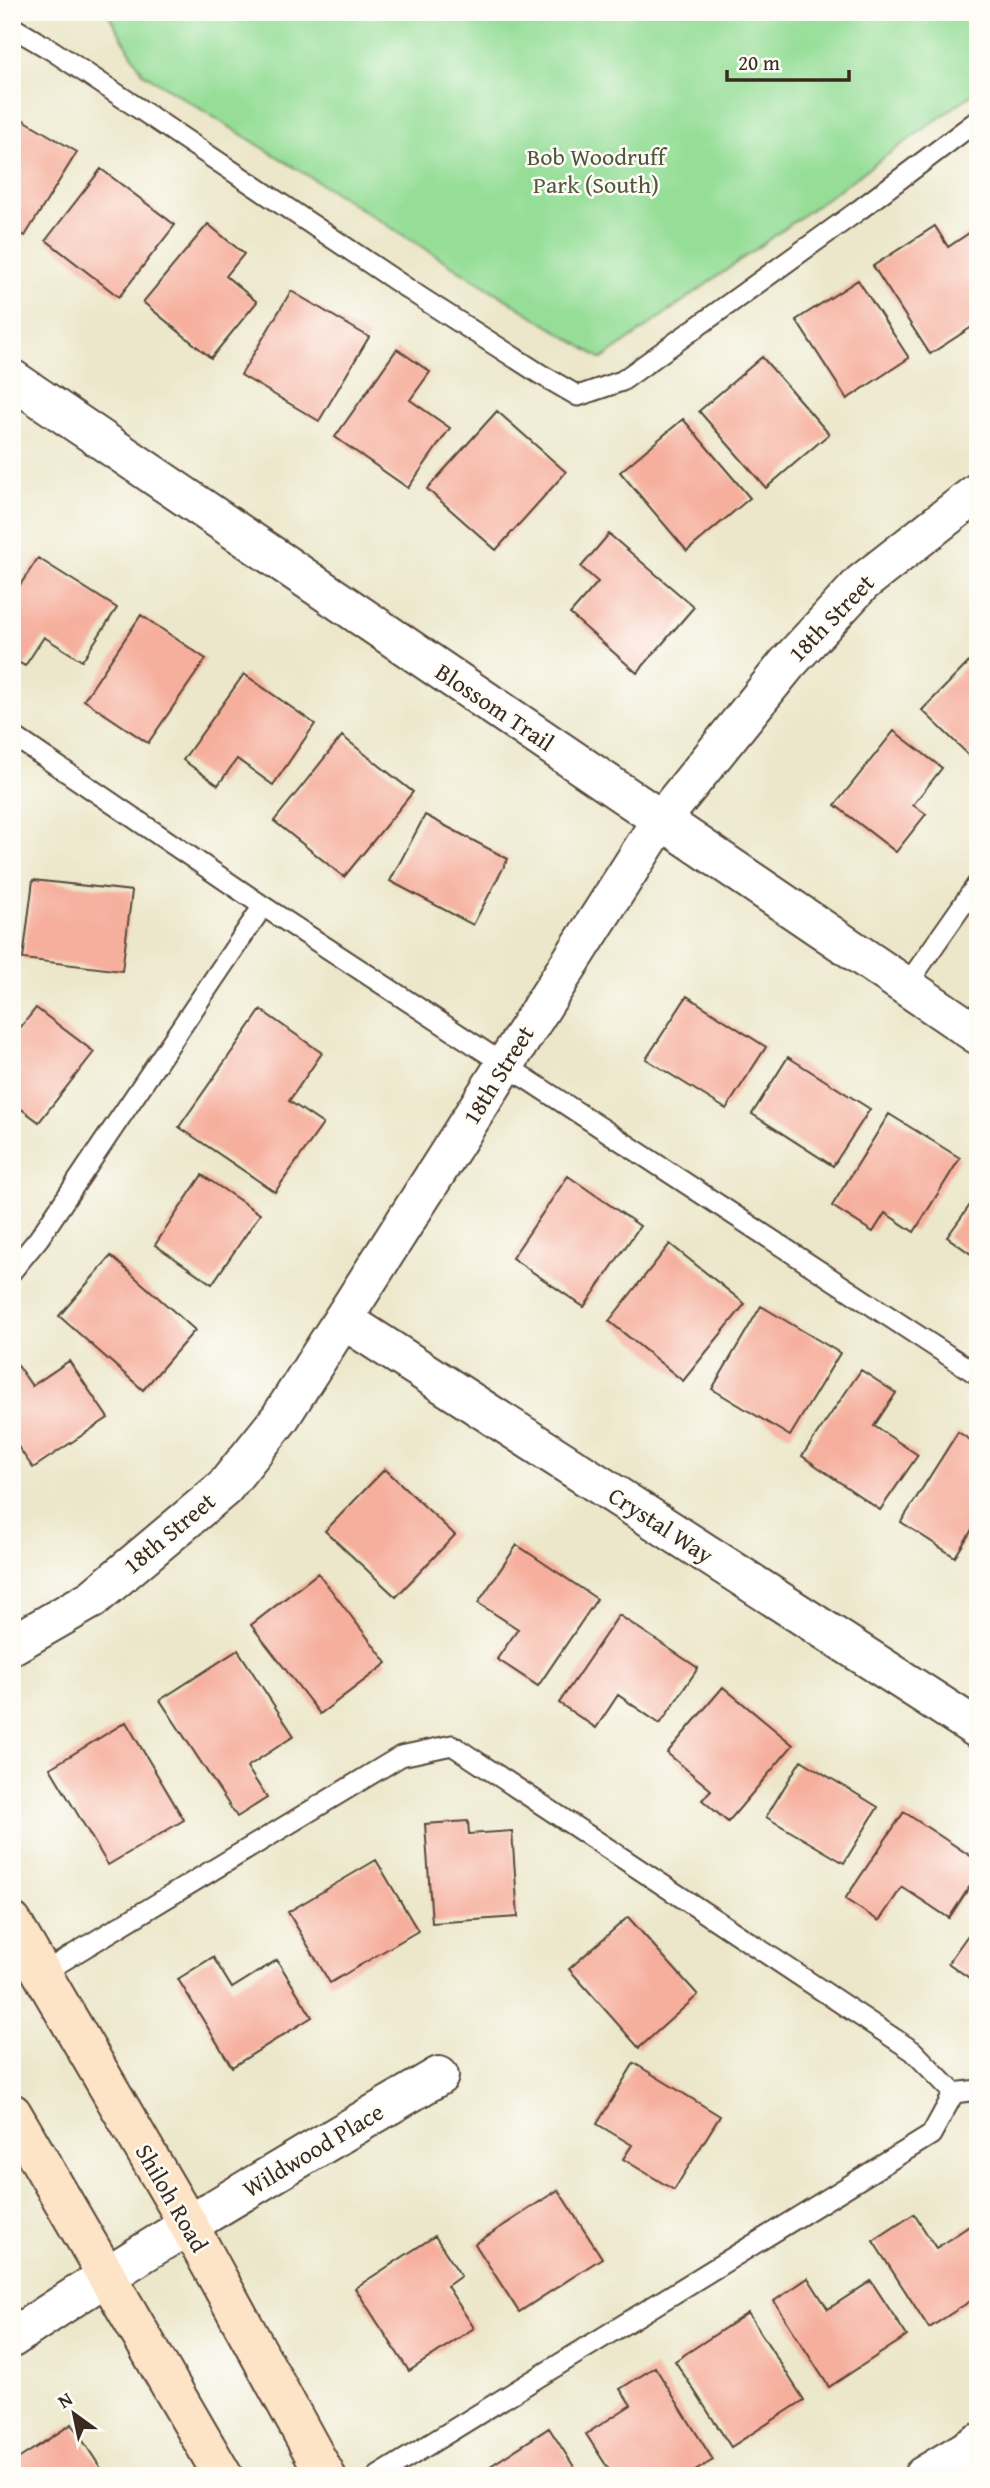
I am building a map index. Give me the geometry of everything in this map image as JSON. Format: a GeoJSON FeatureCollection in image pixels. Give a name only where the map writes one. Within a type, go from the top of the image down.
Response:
{"type":"FeatureCollection","features":[{"type":"Feature","properties":{"kind":"main road","name":"Shiloh Road"},"geometry":{"type":"LineString","coordinates":[[12,1923],[188,2224],[326,2476]]}},
{"type":"Feature","properties":{"kind":"main road"},"geometry":{"type":"LineString","coordinates":[[12,2113],[223,2476]]}},
{"type":"Feature","properties":{"kind":"street","name":"Blossom Trail"},"geometry":{"type":"LineString","coordinates":[[12,379],[978,1034]]}},
{"type":"Feature","properties":{"kind":"street","name":"18th Street"},"geometry":{"type":"LineString","coordinates":[[12,1645],[92,1599],[224,1488],[280,1418],[662,820],[786,664],[862,583],[978,492]]}},
{"type":"Feature","properties":{"kind":"street","name":"Crystal Way"},"geometry":{"type":"LineString","coordinates":[[344,1320],[978,1729]]}},
{"type":"Feature","properties":{"kind":"street","name":"Wildwood Place"},"geometry":{"type":"LineString","coordinates":[[12,2338],[188,2224],[439,2076]]}},
{"type":"Feature","properties":{"kind":"street"},"geometry":{"type":"LineString","coordinates":[[923,2476],[978,2443]]}},
{"type":"Feature","properties":{"kind":"lane"},"geometry":{"type":"LineString","coordinates":[[12,27],[87,73],[420,297],[578,396],[622,381],[859,210],[978,120]]}},
{"type":"Feature","properties":{"kind":"lane"},"geometry":{"type":"LineString","coordinates":[[12,735],[263,906],[978,1375]]}},
{"type":"Feature","properties":{"kind":"lane"},"geometry":{"type":"LineString","coordinates":[[906,985],[978,883]]}},
{"type":"Feature","properties":{"kind":"lane"},"geometry":{"type":"LineString","coordinates":[[12,1271],[39,1238],[263,906]]}},
{"type":"Feature","properties":{"kind":"lane"},"geometry":{"type":"LineString","coordinates":[[41,1974],[401,1756],[452,1745],[913,2051],[954,2093]]}},
{"type":"Feature","properties":{"kind":"lane"},"geometry":{"type":"LineString","coordinates":[[954,2093],[978,2090]]}},
{"type":"Feature","properties":{"kind":"lane"},"geometry":{"type":"LineString","coordinates":[[378,2476],[931,2135],[954,2093]]}},
{"type":"Feature","properties":{"kind":"green space","name":"Bob Woodruff Park (South)"},"geometry":{"type":"Polygon","coordinates":[[[107,12],[978,12],[978,90],[602,359],[143,73],[107,12]]]}},
{"type":"Feature","properties":{"kind":"building"},"geometry":{"type":"Polygon","coordinates":[[[12,113],[77,152],[25,236],[12,228],[12,113]]]}},
{"type":"Feature","properties":{"kind":"building"},"geometry":{"type":"Polygon","coordinates":[[[101,169],[175,225],[119,297],[46,240],[101,169]]]}},
{"type":"Feature","properties":{"kind":"building"},"geometry":{"type":"Polygon","coordinates":[[[208,224],[244,254],[226,276],[257,302],[211,358],[143,302],[208,224]]]}},
{"type":"Feature","properties":{"kind":"building"},"geometry":{"type":"Polygon","coordinates":[[[935,226],[948,247],[978,227],[978,323],[930,354],[873,266],[935,226]]]}},
{"type":"Feature","properties":{"kind":"building"},"geometry":{"type":"Polygon","coordinates":[[[858,280],[909,358],[847,399],[796,320],[858,280]]]}},
{"type":"Feature","properties":{"kind":"building"},"geometry":{"type":"Polygon","coordinates":[[[291,291],[369,337],[319,421],[241,375],[291,291]]]}},
{"type":"Feature","properties":{"kind":"building"},"geometry":{"type":"Polygon","coordinates":[[[397,349],[430,372],[410,400],[450,428],[408,488],[335,437],[397,349]]]}},
{"type":"Feature","properties":{"kind":"building"},"geometry":{"type":"Polygon","coordinates":[[[762,357],[829,434],[766,488],[699,411],[762,357]]]}},
{"type":"Feature","properties":{"kind":"building"},"geometry":{"type":"Polygon","coordinates":[[[497,411],[566,472],[496,550],[427,489],[497,411]]]}},
{"type":"Feature","properties":{"kind":"building"},"geometry":{"type":"Polygon","coordinates":[[[683,419],[750,498],[687,551],[620,472],[683,419]]]}},
{"type":"Feature","properties":{"kind":"building"},"geometry":{"type":"Polygon","coordinates":[[[609,534],[694,607],[637,673],[570,614],[598,582],[581,567],[609,534]]]}},
{"type":"Feature","properties":{"kind":"building"},"geometry":{"type":"Polygon","coordinates":[[[38,558],[117,608],[82,661],[44,637],[25,666],[12,659],[12,597],[38,558]]]}},
{"type":"Feature","properties":{"kind":"building"},"geometry":{"type":"Polygon","coordinates":[[[141,615],[206,659],[148,743],[84,700],[141,615]]]}},
{"type":"Feature","properties":{"kind":"building"},"geometry":{"type":"Polygon","coordinates":[[[978,653],[978,764],[922,710],[978,653]]]}},
{"type":"Feature","properties":{"kind":"building"},"geometry":{"type":"Polygon","coordinates":[[[244,674],[315,724],[273,785],[237,759],[218,785],[183,760],[244,674]]]}},
{"type":"Feature","properties":{"kind":"building"},"geometry":{"type":"Polygon","coordinates":[[[894,731],[942,768],[913,805],[926,814],[896,852],[835,805],[894,731]]]}},
{"type":"Feature","properties":{"kind":"building"},"geometry":{"type":"Polygon","coordinates":[[[342,736],[413,792],[344,877],[274,821],[342,736]]]}},
{"type":"Feature","properties":{"kind":"building"},"geometry":{"type":"Polygon","coordinates":[[[425,815],[508,859],[473,925],[390,881],[425,815]]]}},
{"type":"Feature","properties":{"kind":"building"},"geometry":{"type":"Polygon","coordinates":[[[33,880],[132,891],[122,971],[23,959],[33,880]]]}},
{"type":"Feature","properties":{"kind":"building"},"geometry":{"type":"Polygon","coordinates":[[[687,996],[766,1047],[726,1109],[646,1059],[687,996]]]}},
{"type":"Feature","properties":{"kind":"building"},"geometry":{"type":"Polygon","coordinates":[[[36,1008],[94,1052],[39,1122],[12,1102],[12,1038],[36,1008]]]}},
{"type":"Feature","properties":{"kind":"building"},"geometry":{"type":"Polygon","coordinates":[[[261,1010],[322,1053],[289,1101],[323,1124],[275,1192],[179,1127],[261,1010]]]}},
{"type":"Feature","properties":{"kind":"building"},"geometry":{"type":"Polygon","coordinates":[[[788,1057],[870,1109],[833,1166],[752,1114],[788,1057]]]}},
{"type":"Feature","properties":{"kind":"building"},"geometry":{"type":"Polygon","coordinates":[[[889,1114],[960,1158],[914,1232],[885,1213],[873,1232],[832,1206],[889,1114]]]}},
{"type":"Feature","properties":{"kind":"building"},"geometry":{"type":"Polygon","coordinates":[[[202,1175],[260,1214],[212,1284],[155,1245],[202,1175]]]}},
{"type":"Feature","properties":{"kind":"building"},"geometry":{"type":"Polygon","coordinates":[[[568,1176],[640,1226],[584,1307],[512,1258],[568,1176]]]}},
{"type":"Feature","properties":{"kind":"building"},"geometry":{"type":"Polygon","coordinates":[[[978,1194],[978,1259],[947,1237],[978,1194]]]}},
{"type":"Feature","properties":{"kind":"building"},"geometry":{"type":"Polygon","coordinates":[[[670,1244],[745,1304],[683,1381],[609,1321],[670,1244]]]}},
{"type":"Feature","properties":{"kind":"building"},"geometry":{"type":"Polygon","coordinates":[[[111,1256],[195,1330],[143,1390],[59,1316],[111,1256]]]}},
{"type":"Feature","properties":{"kind":"building"},"geometry":{"type":"Polygon","coordinates":[[[761,1306],[840,1353],[790,1436],[712,1389],[761,1306]]]}},
{"type":"Feature","properties":{"kind":"building"},"geometry":{"type":"Polygon","coordinates":[[[12,1357],[32,1386],[69,1361],[108,1418],[33,1468],[12,1438],[12,1357]]]}},
{"type":"Feature","properties":{"kind":"building"},"geometry":{"type":"Polygon","coordinates":[[[861,1370],[896,1393],[874,1426],[918,1455],[880,1510],[802,1456],[861,1370]]]}},
{"type":"Feature","properties":{"kind":"building"},"geometry":{"type":"Polygon","coordinates":[[[958,1432],[978,1445],[978,1520],[955,1557],[901,1522],[958,1432]]]}},
{"type":"Feature","properties":{"kind":"building"},"geometry":{"type":"Polygon","coordinates":[[[385,1469],[455,1535],[396,1597],[325,1531],[385,1469]]]}},
{"type":"Feature","properties":{"kind":"building"},"geometry":{"type":"Polygon","coordinates":[[[517,1545],[597,1599],[538,1686],[497,1659],[518,1629],[478,1603],[517,1545]]]}},
{"type":"Feature","properties":{"kind":"building"},"geometry":{"type":"Polygon","coordinates":[[[318,1573],[387,1663],[320,1714],[251,1625],[318,1573]]]}},
{"type":"Feature","properties":{"kind":"building"},"geometry":{"type":"Polygon","coordinates":[[[619,1615],[698,1668],[660,1724],[618,1695],[596,1728],[559,1703],[619,1615]]]}},
{"type":"Feature","properties":{"kind":"building"},"geometry":{"type":"Polygon","coordinates":[[[238,1650],[294,1736],[247,1767],[267,1798],[237,1817],[160,1700],[238,1650]]]}},
{"type":"Feature","properties":{"kind":"building"},"geometry":{"type":"Polygon","coordinates":[[[723,1687],[793,1745],[728,1822],[702,1800],[711,1790],[667,1753],[723,1687]]]}},
{"type":"Feature","properties":{"kind":"building"},"geometry":{"type":"Polygon","coordinates":[[[126,1722],[184,1820],[108,1865],[50,1768],[126,1722]]]}},
{"type":"Feature","properties":{"kind":"building"},"geometry":{"type":"Polygon","coordinates":[[[801,1760],[878,1807],[844,1863],[766,1817],[801,1760]]]}},
{"type":"Feature","properties":{"kind":"building"},"geometry":{"type":"Polygon","coordinates":[[[904,1812],[978,1861],[978,1874],[949,1918],[902,1887],[879,1921],[845,1899],[904,1812]]]}},
{"type":"Feature","properties":{"kind":"building"},"geometry":{"type":"Polygon","coordinates":[[[468,1821],[469,1834],[512,1831],[518,1917],[432,1923],[425,1824],[468,1821]]]}},
{"type":"Feature","properties":{"kind":"building"},"geometry":{"type":"Polygon","coordinates":[[[376,1860],[418,1931],[330,1983],[288,1912],[376,1860]]]}},
{"type":"Feature","properties":{"kind":"building"},"geometry":{"type":"Polygon","coordinates":[[[628,1917],[698,1995],[639,2048],[569,1969],[628,1917]]]}},
{"type":"Feature","properties":{"kind":"building"},"geometry":{"type":"Polygon","coordinates":[[[978,1921],[978,1984],[948,1963],[978,1921]]]}},
{"type":"Feature","properties":{"kind":"building"},"geometry":{"type":"Polygon","coordinates":[[[213,1957],[232,1988],[277,1960],[312,2017],[232,2067],[178,1979],[213,1957]]]}},
{"type":"Feature","properties":{"kind":"building"},"geometry":{"type":"Polygon","coordinates":[[[634,2063],[720,2116],[674,2190],[623,2159],[632,2145],[597,2124],[634,2063]]]}},
{"type":"Feature","properties":{"kind":"building"},"geometry":{"type":"Polygon","coordinates":[[[558,2190],[602,2258],[519,2312],[475,2244],[558,2190]]]}},
{"type":"Feature","properties":{"kind":"building"},"geometry":{"type":"Polygon","coordinates":[[[914,2214],[936,2248],[974,2223],[978,2229],[978,2296],[929,2328],[873,2241],[914,2214]]]}},
{"type":"Feature","properties":{"kind":"building"},"geometry":{"type":"Polygon","coordinates":[[[435,2236],[461,2276],[447,2286],[474,2328],[409,2371],[355,2288],[435,2236]]]}},
{"type":"Feature","properties":{"kind":"building"},"geometry":{"type":"Polygon","coordinates":[[[808,2278],[828,2309],[871,2281],[907,2336],[829,2387],[774,2301],[808,2278]]]}},
{"type":"Feature","properties":{"kind":"building"},"geometry":{"type":"Polygon","coordinates":[[[748,2313],[804,2400],[731,2447],[675,2361],[748,2313]]]}},
{"type":"Feature","properties":{"kind":"building"},"geometry":{"type":"Polygon","coordinates":[[[655,2367],[713,2460],[687,2476],[613,2476],[586,2434],[631,2405],[620,2389],[655,2367]]]}},
{"type":"Feature","properties":{"kind":"building"},"geometry":{"type":"Polygon","coordinates":[[[72,2424],[106,2476],[12,2476],[12,2463],[72,2424]]]}},
{"type":"Feature","properties":{"kind":"building"},"geometry":{"type":"Polygon","coordinates":[[[549,2428],[580,2476],[475,2476],[549,2428]]]}}]}
